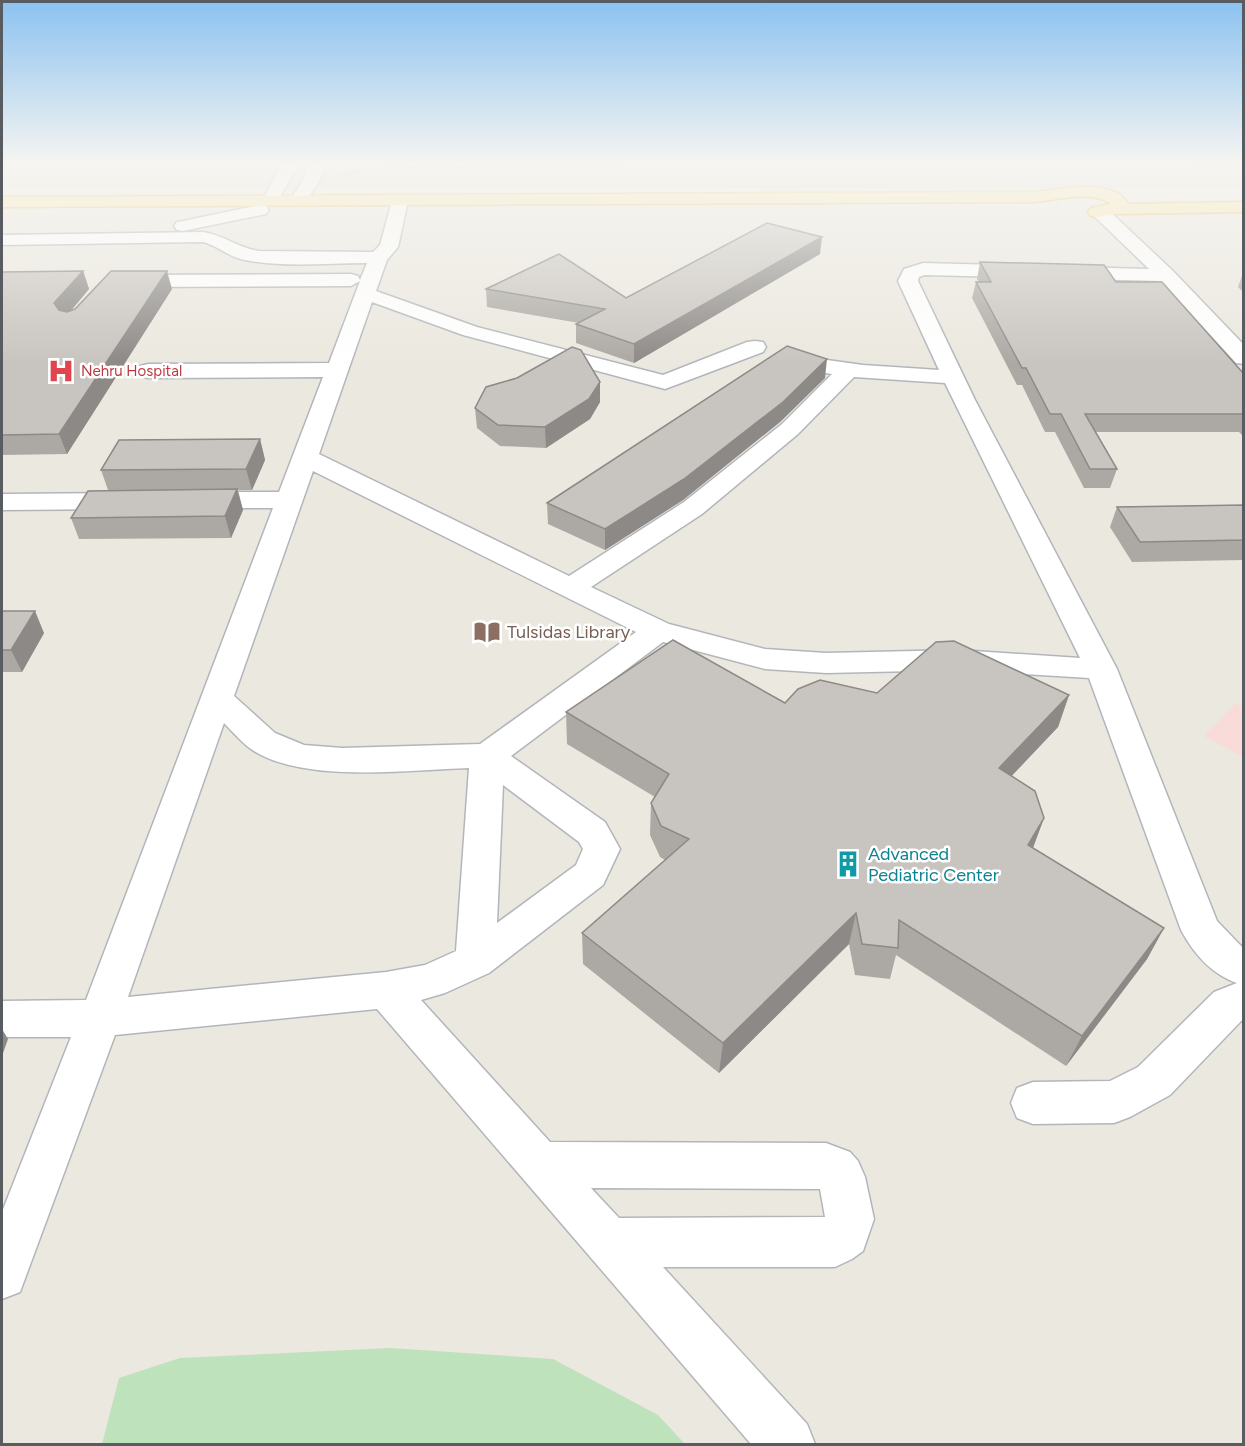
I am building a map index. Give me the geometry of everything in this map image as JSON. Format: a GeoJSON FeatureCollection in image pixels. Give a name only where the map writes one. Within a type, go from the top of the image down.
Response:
{"type":"FeatureCollection","features":[{"type":"Feature","properties":{"kind":"street"},"geometry":{"type":"LineString","coordinates":[[2,1274],[100,1018],[338,370],[383,229]]}},
{"type":"Feature","properties":{"kind":"street"},"geometry":{"type":"LineString","coordinates":[[110,281],[373,262],[389,247],[390,229]]}},
{"type":"Feature","properties":{"kind":"street"},"geometry":{"type":"LineString","coordinates":[[1128,229],[1244,358]]}},
{"type":"Feature","properties":{"kind":"street"},"geometry":{"type":"LineString","coordinates":[[2,240],[203,237],[216,239],[229,249],[241,254],[259,257],[373,262],[470,331],[665,382],[747,344],[777,355]]}},
{"type":"Feature","properties":{"kind":"street"},"geometry":{"type":"LineString","coordinates":[[183,271],[373,262]]}},
{"type":"Feature","properties":{"kind":"street"},"geometry":{"type":"LineString","coordinates":[[1166,274],[923,269],[911,273],[908,281],[953,377],[1101,669],[1200,930],[1227,960],[1244,968]]}},
{"type":"Feature","properties":{"kind":"street"},"geometry":{"type":"LineString","coordinates":[[810,363],[849,370],[953,377]]}},
{"type":"Feature","properties":{"kind":"street"},"geometry":{"type":"LineString","coordinates":[[148,370],[338,370]]}},
{"type":"Feature","properties":{"kind":"street"},"geometry":{"type":"LineString","coordinates":[[569,588],[693,508],[790,429],[849,370]]}},
{"type":"Feature","properties":{"kind":"street"},"geometry":{"type":"LineString","coordinates":[[305,457],[658,631],[712,647],[765,659],[826,663],[959,660],[1101,669]]}},
{"type":"Feature","properties":{"kind":"street"},"geometry":{"type":"LineString","coordinates":[[2,502],[290,500]]}},
{"type":"Feature","properties":{"kind":"street"},"geometry":{"type":"LineString","coordinates":[[217,698],[263,741],[299,757],[342,760],[487,756],[658,631]]}},
{"type":"Feature","properties":{"kind":"street"},"geometry":{"type":"LineString","coordinates":[[2,1019],[100,1018],[386,990],[430,981],[475,961],[590,875],[602,849],[592,832],[487,756]]}},
{"type":"Feature","properties":{"kind":"street"},"geometry":{"type":"LineString","coordinates":[[475,961],[487,756]]}},
{"type":"Feature","properties":{"kind":"street"},"geometry":{"type":"LineString","coordinates":[[386,990],[787,1444]]}},
{"type":"Feature","properties":{"kind":"street"},"geometry":{"type":"LineString","coordinates":[[1033,1102],[1114,1102],[1154,1082],[1194,1036],[1229,1005],[1244,998]]}},
{"type":"Feature","properties":{"kind":"street"},"geometry":{"type":"LineString","coordinates":[[539,1165],[826,1166],[833,1168],[841,1177],[850,1219],[846,1234],[835,1242],[608,1243]]}},
{"type":"Feature","properties":{"kind":"shaded area"},"geometry":{"type":"Polygon","coordinates":[[[1236,703],[1243,707],[1243,757],[1204,736],[1236,703]]]}},
{"type":"Feature","properties":{"kind":"green space"},"geometry":{"type":"Polygon","coordinates":[[[390,1348],[553,1359],[658,1415],[685,1444],[102,1444],[119,1378],[180,1358],[390,1348]]]}},
{"type":"Feature","properties":{"kind":"building"},"geometry":{"type":"Polygon","coordinates":[[[755,229],[792,229],[822,237],[634,344],[576,324],[605,309],[486,289],[559,254],[626,298],[755,229]]]}},
{"type":"Feature","properties":{"kind":"building"},"geometry":{"type":"Polygon","coordinates":[[[980,262],[1104,265],[1116,282],[1162,282],[1244,374],[1244,414],[1085,414],[1117,469],[1090,469],[1061,414],[1050,414],[1026,368],[1022,368],[976,282],[991,282],[980,262]]]}},
{"type":"Feature","properties":{"kind":"building"},"geometry":{"type":"Polygon","coordinates":[[[83,271],[54,303],[59,310],[67,312],[75,309],[111,271],[167,271],[59,434],[2,435],[2,272],[83,271]]]}},
{"type":"Feature","properties":{"kind":"building"},"geometry":{"type":"Polygon","coordinates":[[[787,346],[827,359],[783,402],[684,479],[605,529],[547,503],[787,346]]]}},
{"type":"Feature","properties":{"kind":"building"},"geometry":{"type":"Polygon","coordinates":[[[572,347],[581,350],[600,382],[589,399],[545,427],[498,425],[475,408],[486,387],[517,378],[572,347]]]}},
{"type":"Feature","properties":{"kind":"building"},"geometry":{"type":"Polygon","coordinates":[[[260,439],[246,469],[101,470],[119,440],[260,439]]]}},
{"type":"Feature","properties":{"kind":"building"},"geometry":{"type":"Polygon","coordinates":[[[237,489],[225,516],[71,518],[88,491],[237,489]]]}},
{"type":"Feature","properties":{"kind":"building"},"geometry":{"type":"Polygon","coordinates":[[[1244,505],[1244,540],[1140,542],[1117,507],[1244,505]]]}},
{"type":"Feature","properties":{"kind":"building"},"geometry":{"type":"Polygon","coordinates":[[[2,611],[35,611],[11,650],[2,650],[2,611]]]}},
{"type":"Feature","properties":{"kind":"building","name":"Advanced Pediatric Center"},"geometry":{"type":"Polygon","coordinates":[[[673,640],[785,703],[798,689],[820,680],[877,693],[936,642],[954,641],[1069,695],[999,768],[1035,791],[1044,818],[1028,845],[1164,928],[1082,1036],[899,920],[898,948],[862,944],[856,913],[723,1043],[582,933],[689,839],[661,826],[651,803],[669,774],[566,712],[673,640]]]}},
{"type":"Feature","properties":{"kind":"place","name":"Nehru Hospital"},"geometry":{"type":"Point","coordinates":[61,371]}},
{"type":"Feature","properties":{"kind":"place","name":"Tulsidas Library"},"geometry":{"type":"Point","coordinates":[487,632]}},
{"type":"Feature","properties":{"kind":"place","name":"Advanced Pediatric Center"},"geometry":{"type":"Point","coordinates":[848,864]}}]}
